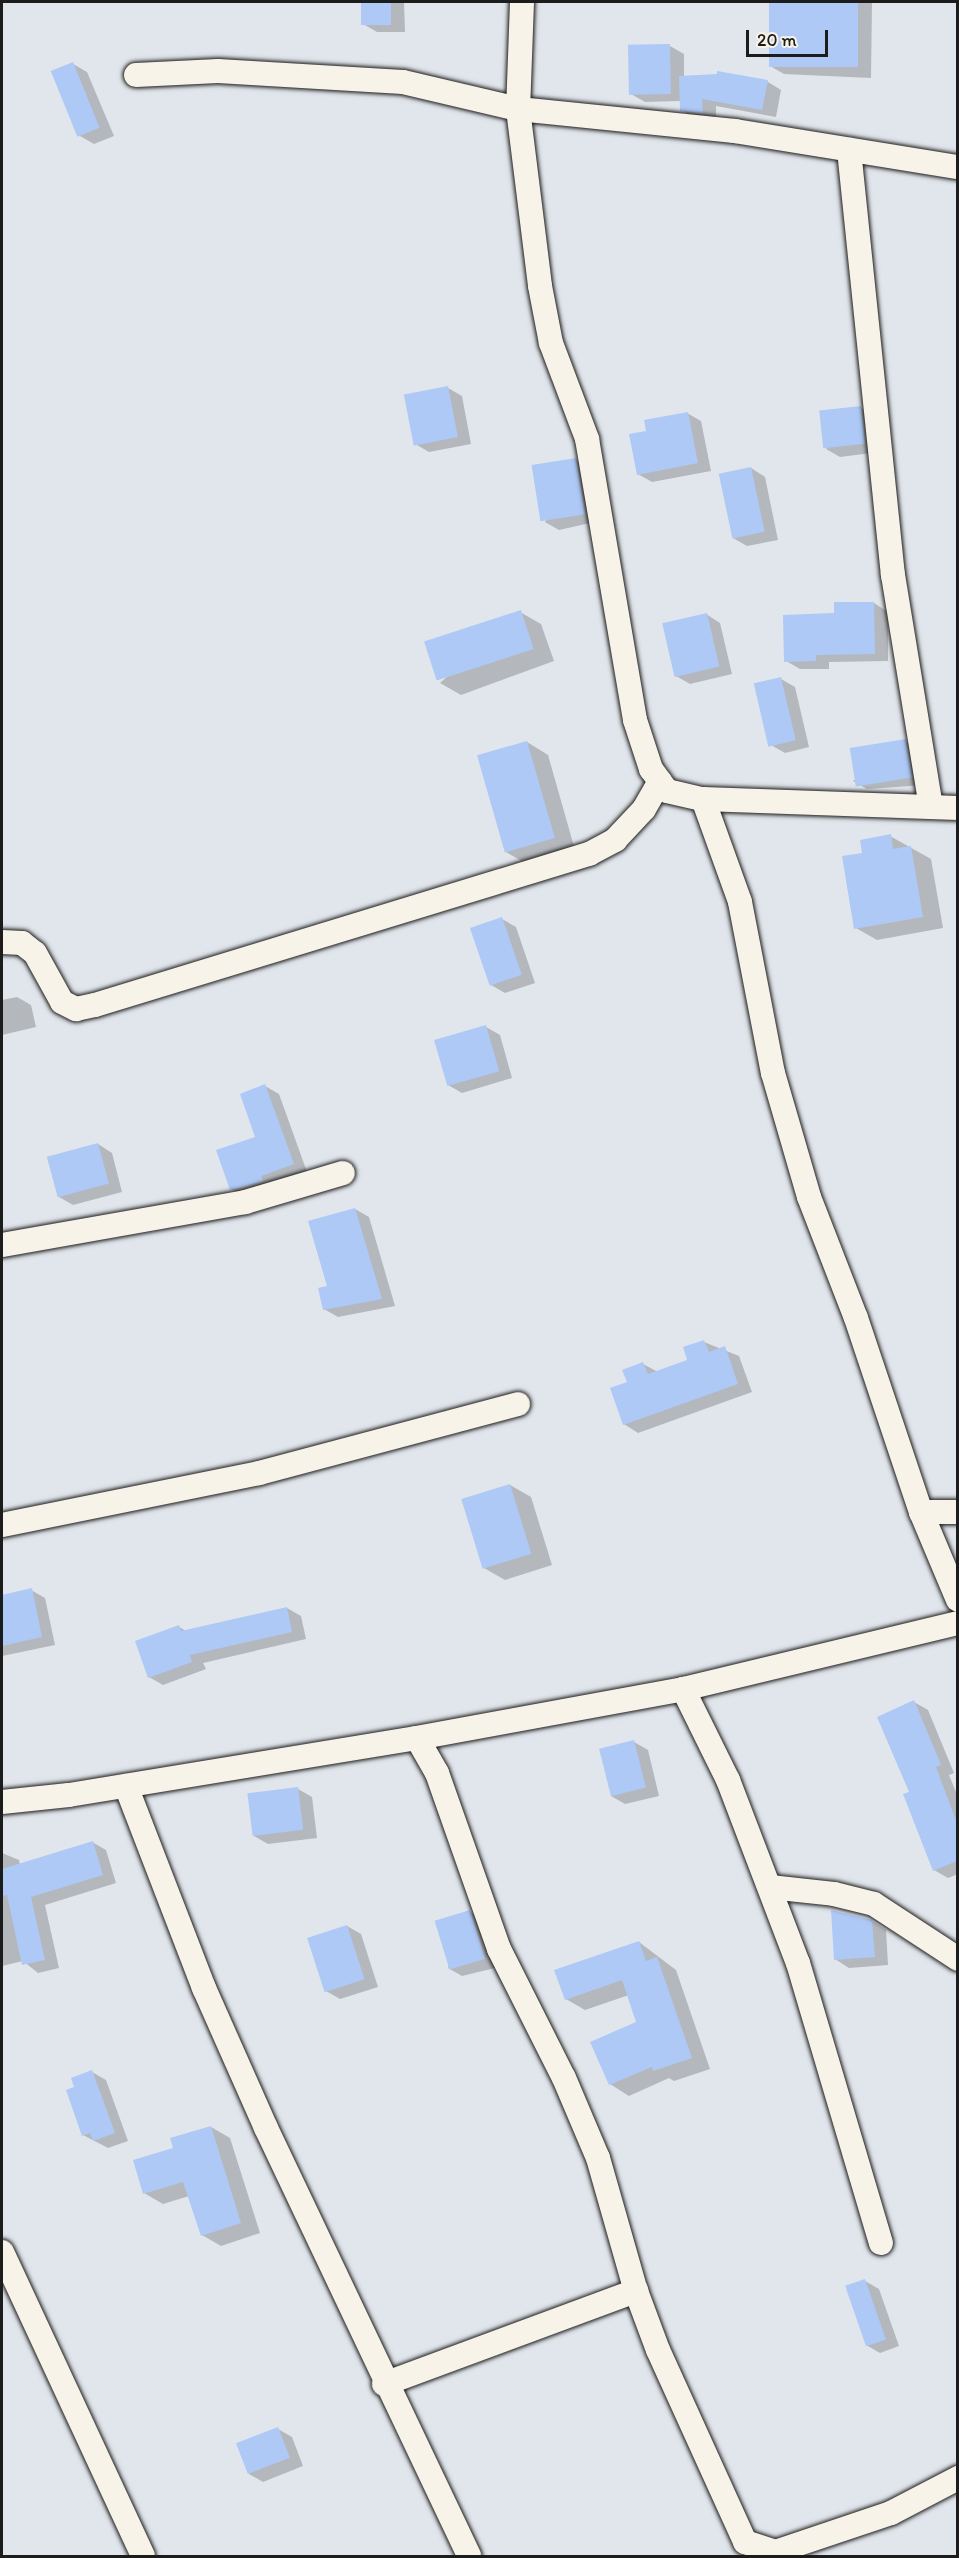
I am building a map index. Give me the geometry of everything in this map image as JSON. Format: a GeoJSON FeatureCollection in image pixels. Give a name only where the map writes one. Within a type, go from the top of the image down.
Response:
{"type":"FeatureCollection","features":[{"type":"Feature","properties":{"kind":"street"},"geometry":{"type":"LineString","coordinates":[[522,2],[518,110],[551,343],[587,439],[635,720],[651,769],[667,791],[702,799],[957,808]]}},
{"type":"Feature","properties":{"kind":"street"},"geometry":{"type":"LineString","coordinates":[[136,75],[218,70],[403,82],[518,110],[735,131],[957,167]]}},
{"type":"Feature","properties":{"kind":"street"},"geometry":{"type":"LineString","coordinates":[[849,150],[891,552],[931,806]]}},
{"type":"Feature","properties":{"kind":"street"},"geometry":{"type":"LineString","coordinates":[[2,942],[22,943],[35,953],[62,1002],[76,1009],[95,1005],[589,854],[622,832],[644,810],[660,781]]}},
{"type":"Feature","properties":{"kind":"street"},"geometry":{"type":"LineString","coordinates":[[702,799],[740,903],[773,1073],[809,1197],[856,1318],[921,1512],[957,1600]]}},
{"type":"Feature","properties":{"kind":"street"},"geometry":{"type":"LineString","coordinates":[[2,1245],[244,1202],[343,1173]]}},
{"type":"Feature","properties":{"kind":"street"},"geometry":{"type":"LineString","coordinates":[[2,1525],[259,1473],[518,1404]]}},
{"type":"Feature","properties":{"kind":"street"},"geometry":{"type":"LineString","coordinates":[[921,1512],[957,1512]]}},
{"type":"Feature","properties":{"kind":"street"},"geometry":{"type":"LineString","coordinates":[[2,1802],[126,1786],[417,1738],[683,1689],[957,1623]]}},
{"type":"Feature","properties":{"kind":"street"},"geometry":{"type":"LineString","coordinates":[[683,1689],[728,1780],[798,1963],[881,2243]]}},
{"type":"Feature","properties":{"kind":"street"},"geometry":{"type":"LineString","coordinates":[[417,1738],[437,1773],[499,1949],[564,2078],[598,2158],[636,2291],[703,2454],[745,2542],[775,2552],[891,2513],[957,2478]]}},
{"type":"Feature","properties":{"kind":"street"},"geometry":{"type":"LineString","coordinates":[[126,1786],[204,1988],[384,2384],[469,2556]]}},
{"type":"Feature","properties":{"kind":"street"},"geometry":{"type":"LineString","coordinates":[[770,1887],[834,1894],[874,1904],[957,1959]]}},
{"type":"Feature","properties":{"kind":"street"},"geometry":{"type":"LineString","coordinates":[[2,2252],[143,2556]]}},
{"type":"Feature","properties":{"kind":"street"},"geometry":{"type":"LineString","coordinates":[[384,2384],[636,2291]]}},
{"type":"Feature","properties":{"kind":"building"},"geometry":{"type":"Polygon","coordinates":[[[361,2],[391,2],[391,25],[361,25],[361,2]]]}},
{"type":"Feature","properties":{"kind":"building"},"geometry":{"type":"Polygon","coordinates":[[[769,2],[858,2],[858,67],[769,67],[769,2]]]}},
{"type":"Feature","properties":{"kind":"building"},"geometry":{"type":"Polygon","coordinates":[[[670,44],[671,94],[629,95],[628,45],[670,44]]]}},
{"type":"Feature","properties":{"kind":"building"},"geometry":{"type":"Polygon","coordinates":[[[73,62],[100,128],[77,137],[51,71],[73,62]]]}},
{"type":"Feature","properties":{"kind":"building"},"geometry":{"type":"Polygon","coordinates":[[[717,71],[768,80],[762,110],[702,99],[703,113],[680,111],[679,76],[717,74],[717,71]]]}},
{"type":"Feature","properties":{"kind":"building"},"geometry":{"type":"Polygon","coordinates":[[[448,386],[458,437],[414,446],[404,395],[448,386]]]}},
{"type":"Feature","properties":{"kind":"building"},"geometry":{"type":"Polygon","coordinates":[[[861,406],[865,444],[823,448],[819,410],[861,406]]]}},
{"type":"Feature","properties":{"kind":"building"},"geometry":{"type":"Polygon","coordinates":[[[688,412],[698,463],[637,475],[629,434],[646,431],[644,420],[688,412]]]}},
{"type":"Feature","properties":{"kind":"building"},"geometry":{"type":"Polygon","coordinates":[[[576,458],[585,514],[540,521],[532,465],[576,458]]]}},
{"type":"Feature","properties":{"kind":"building"},"geometry":{"type":"Polygon","coordinates":[[[751,467],[765,532],[732,538],[719,474],[751,467]]]}},
{"type":"Feature","properties":{"kind":"building"},"geometry":{"type":"Polygon","coordinates":[[[834,602],[874,602],[875,654],[816,655],[816,661],[784,662],[783,615],[834,613],[834,602]]]}},
{"type":"Feature","properties":{"kind":"building"},"geometry":{"type":"Polygon","coordinates":[[[521,610],[534,649],[437,681],[424,642],[521,610]]]}},
{"type":"Feature","properties":{"kind":"building"},"geometry":{"type":"Polygon","coordinates":[[[707,613],[719,667],[675,677],[662,623],[707,613]]]}},
{"type":"Feature","properties":{"kind":"building"},"geometry":{"type":"Polygon","coordinates":[[[781,677],[796,740],[768,747],[754,683],[781,677]]]}},
{"type":"Feature","properties":{"kind":"building"},"geometry":{"type":"Polygon","coordinates":[[[906,739],[912,778],[856,786],[850,748],[906,739]]]}},
{"type":"Feature","properties":{"kind":"building"},"geometry":{"type":"Polygon","coordinates":[[[527,741],[555,838],[505,852],[477,755],[527,741]]]}},
{"type":"Feature","properties":{"kind":"building"},"geometry":{"type":"Polygon","coordinates":[[[891,834],[893,849],[911,846],[923,917],[854,929],[842,856],[862,853],[860,840],[891,834]]]}},
{"type":"Feature","properties":{"kind":"building"},"geometry":{"type":"Polygon","coordinates":[[[502,917],[522,975],[490,986],[470,928],[502,917]]]}},
{"type":"Feature","properties":{"kind":"building"},"geometry":{"type":"Polygon","coordinates":[[[486,1025],[499,1071],[447,1086],[434,1040],[486,1025]]]}},
{"type":"Feature","properties":{"kind":"building"},"geometry":{"type":"Polygon","coordinates":[[[265,1084],[294,1164],[261,1176],[263,1181],[230,1190],[216,1150],[255,1137],[240,1094],[265,1084]]]}},
{"type":"Feature","properties":{"kind":"building"},"geometry":{"type":"Polygon","coordinates":[[[98,1143],[109,1184],[58,1197],[47,1157],[98,1143]]]}},
{"type":"Feature","properties":{"kind":"building"},"geometry":{"type":"Polygon","coordinates":[[[355,1208],[382,1299],[323,1310],[318,1288],[327,1286],[308,1221],[355,1208]]]}},
{"type":"Feature","properties":{"kind":"building"},"geometry":{"type":"Polygon","coordinates":[[[704,1340],[709,1352],[725,1346],[738,1384],[623,1425],[610,1388],[627,1382],[622,1370],[643,1362],[648,1374],[687,1360],[683,1347],[704,1340]]]}},
{"type":"Feature","properties":{"kind":"building"},"geometry":{"type":"Polygon","coordinates":[[[510,1484],[531,1554],[483,1569],[461,1499],[510,1484]]]}},
{"type":"Feature","properties":{"kind":"building"},"geometry":{"type":"Polygon","coordinates":[[[32,1588],[42,1637],[2,1646],[2,1595],[32,1588]]]}},
{"type":"Feature","properties":{"kind":"building"},"geometry":{"type":"Polygon","coordinates":[[[287,1607],[292,1632],[190,1655],[192,1662],[148,1678],[135,1641],[179,1625],[181,1631],[287,1607]]]}},
{"type":"Feature","properties":{"kind":"building"},"geometry":{"type":"Polygon","coordinates":[[[914,1700],[941,1765],[936,1767],[957,1823],[957,1861],[933,1871],[903,1794],[909,1792],[877,1717],[914,1700]]]}},
{"type":"Feature","properties":{"kind":"building"},"geometry":{"type":"Polygon","coordinates":[[[634,1740],[646,1788],[611,1796],[599,1749],[634,1740]]]}},
{"type":"Feature","properties":{"kind":"building"},"geometry":{"type":"Polygon","coordinates":[[[298,1787],[303,1830],[253,1836],[247,1793],[298,1787]]]}},
{"type":"Feature","properties":{"kind":"building"},"geometry":{"type":"Polygon","coordinates":[[[93,1841],[103,1875],[31,1897],[45,1960],[22,1965],[7,1895],[2,1896],[2,1869],[93,1841]]]}},
{"type":"Feature","properties":{"kind":"building"},"geometry":{"type":"Polygon","coordinates":[[[470,1910],[485,1959],[450,1970],[435,1921],[470,1910]]]}},
{"type":"Feature","properties":{"kind":"building"},"geometry":{"type":"Polygon","coordinates":[[[831,1910],[872,1920],[875,1957],[834,1960],[831,1910]]]}},
{"type":"Feature","properties":{"kind":"building"},"geometry":{"type":"Polygon","coordinates":[[[347,1925],[365,1979],[325,1992],[307,1938],[347,1925]]]}},
{"type":"Feature","properties":{"kind":"building"},"geometry":{"type":"Polygon","coordinates":[[[639,1941],[646,1961],[657,1957],[692,2058],[653,2071],[652,2067],[609,2085],[590,2042],[636,2022],[622,1980],[565,2000],[554,1970],[639,1941]]]}},
{"type":"Feature","properties":{"kind":"building"},"geometry":{"type":"Polygon","coordinates":[[[92,2070],[115,2133],[93,2141],[90,2133],[82,2136],[66,2090],[74,2087],[71,2078],[92,2070]]]}},
{"type":"Feature","properties":{"kind":"building"},"geometry":{"type":"Polygon","coordinates":[[[211,2126],[241,2223],[201,2236],[183,2182],[143,2194],[133,2160],[173,2148],[170,2138],[211,2126]]]}},
{"type":"Feature","properties":{"kind":"building"},"geometry":{"type":"Polygon","coordinates":[[[865,2279],[886,2340],[866,2346],[845,2286],[865,2279]]]}},
{"type":"Feature","properties":{"kind":"building"},"geometry":{"type":"Polygon","coordinates":[[[278,2427],[290,2458],[248,2474],[236,2443],[278,2427]]]}}]}
